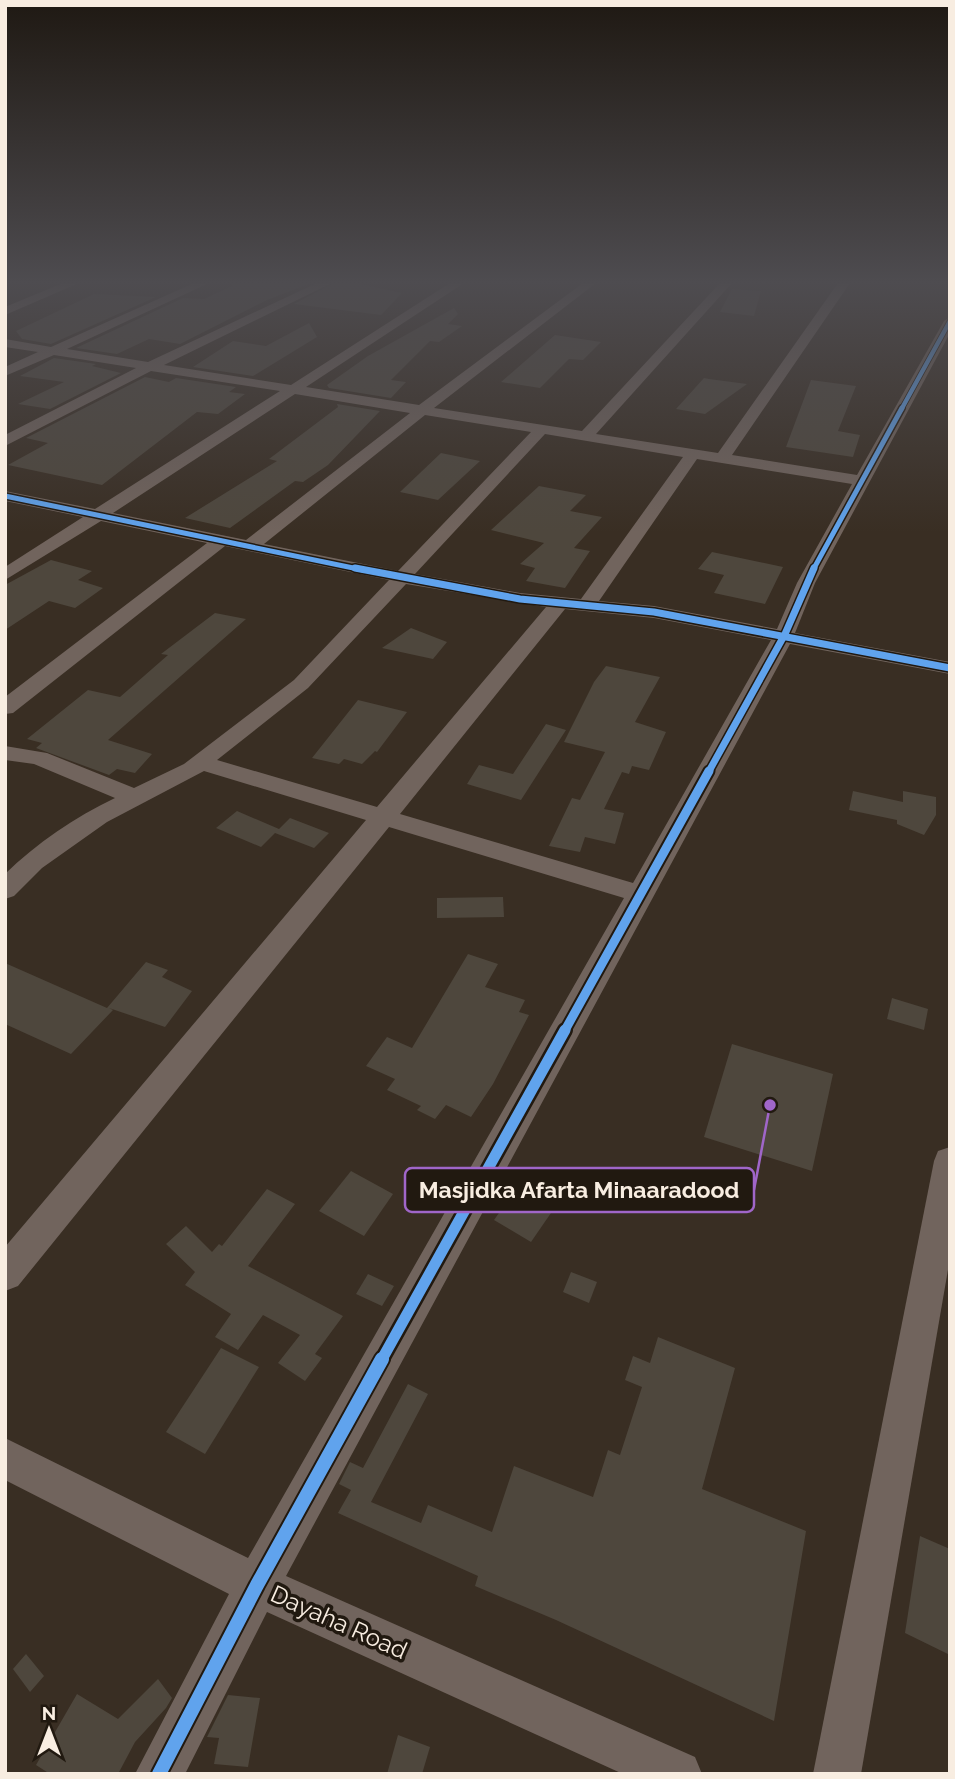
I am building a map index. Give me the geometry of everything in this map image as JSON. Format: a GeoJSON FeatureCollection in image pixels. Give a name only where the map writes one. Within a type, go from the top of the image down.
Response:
{"type":"FeatureCollection","features":[{"type":"Feature","properties":{"kind":"street"},"geometry":{"type":"LineString","coordinates":[[150,366],[862,481]]}},
{"type":"Feature","properties":{"kind":"street"},"geometry":{"type":"LineString","coordinates":[[5,441],[150,366]]}},
{"type":"Feature","properties":{"kind":"street"},"geometry":{"type":"LineString","coordinates":[[5,575],[328,366]]}},
{"type":"Feature","properties":{"kind":"street"},"geometry":{"type":"LineString","coordinates":[[250,546],[480,366]]}},
{"type":"Feature","properties":{"kind":"street"},"geometry":{"type":"LineString","coordinates":[[586,436],[650,366]]}},
{"type":"Feature","properties":{"kind":"street"},"geometry":{"type":"LineString","coordinates":[[722,458],[786,366]]}},
{"type":"Feature","properties":{"kind":"street"},"geometry":{"type":"LineString","coordinates":[[159,1774],[257,1585],[785,635],[806,583],[925,366]]}},
{"type":"Feature","properties":{"kind":"street"},"geometry":{"type":"LineString","coordinates":[[5,890],[33,862],[97,816],[201,762],[301,684],[542,429]]}},
{"type":"Feature","properties":{"kind":"street"},"geometry":{"type":"LineString","coordinates":[[5,1274],[383,817],[573,604],[693,454]]}},
{"type":"Feature","properties":{"kind":"street"},"geometry":{"type":"LineString","coordinates":[[5,496],[404,578],[520,599],[654,612],[950,668]]}},
{"type":"Feature","properties":{"kind":"street"},"geometry":{"type":"LineString","coordinates":[[5,708],[222,540]]}},
{"type":"Feature","properties":{"kind":"street"},"geometry":{"type":"LineString","coordinates":[[5,753],[39,758],[136,798]]}},
{"type":"Feature","properties":{"kind":"street"},"geometry":{"type":"LineString","coordinates":[[201,762],[641,894]]}},
{"type":"Feature","properties":{"kind":"street"},"geometry":{"type":"LineString","coordinates":[[837,1774],[950,1161]]}},
{"type":"Feature","properties":{"kind":"street","name":"Dayaha Road"},"geometry":{"type":"LineString","coordinates":[[5,1458],[257,1585],[668,1772]]}},
{"type":"Feature","properties":{"kind":"building"},"geometry":{"type":"Polygon","coordinates":[[[39,366],[92,366],[121,373],[50,409],[18,404],[64,382],[20,376],[39,366]]]}},
{"type":"Feature","properties":{"kind":"building"},"geometry":{"type":"Polygon","coordinates":[[[195,366],[269,366],[253,376],[195,366]]]}},
{"type":"Feature","properties":{"kind":"building"},"geometry":{"type":"Polygon","coordinates":[[[354,366],[405,366],[391,380],[406,382],[391,398],[329,388],[327,385],[354,366]]]}},
{"type":"Feature","properties":{"kind":"building"},"geometry":{"type":"Polygon","coordinates":[[[519,366],[562,366],[540,388],[501,382],[519,366]]]}},
{"type":"Feature","properties":{"kind":"building"},"geometry":{"type":"Polygon","coordinates":[[[145,377],[169,382],[176,378],[236,387],[229,392],[245,394],[218,414],[197,412],[102,485],[8,465],[48,443],[26,438],[145,377]]]}},
{"type":"Feature","properties":{"kind":"building"},"geometry":{"type":"Polygon","coordinates":[[[704,378],[747,384],[705,414],[676,409],[704,378]]]}},
{"type":"Feature","properties":{"kind":"building"},"geometry":{"type":"Polygon","coordinates":[[[811,380],[856,386],[838,431],[860,435],[853,457],[786,447],[811,380]]]}},
{"type":"Feature","properties":{"kind":"building"},"geometry":{"type":"Polygon","coordinates":[[[337,404],[380,411],[328,465],[303,482],[295,481],[230,528],[185,518],[277,461],[269,459],[338,407],[337,404]]]}},
{"type":"Feature","properties":{"kind":"building"},"geometry":{"type":"Polygon","coordinates":[[[441,453],[480,461],[438,500],[400,492],[441,453]]]}},
{"type":"Feature","properties":{"kind":"building"},"geometry":{"type":"Polygon","coordinates":[[[539,486],[586,495],[570,511],[602,517],[574,548],[590,551],[565,588],[526,581],[535,568],[520,564],[544,543],[491,530],[539,486]]]}},
{"type":"Feature","properties":{"kind":"building"},"geometry":{"type":"Polygon","coordinates":[[[712,552],[783,567],[765,604],[714,593],[724,575],[698,569],[712,552]]]}},
{"type":"Feature","properties":{"kind":"building"},"geometry":{"type":"Polygon","coordinates":[[[51,560],[92,571],[78,580],[103,588],[75,608],[49,601],[5,630],[5,585],[51,560]]]}},
{"type":"Feature","properties":{"kind":"building"},"geometry":{"type":"Polygon","coordinates":[[[215,613],[246,619],[108,740],[152,754],[135,773],[117,769],[109,775],[36,748],[42,743],[27,739],[88,690],[120,697],[168,655],[161,654],[215,613]]]}},
{"type":"Feature","properties":{"kind":"building"},"geometry":{"type":"Polygon","coordinates":[[[411,628],[447,642],[433,659],[382,648],[411,628]]]}},
{"type":"Feature","properties":{"kind":"building"},"geometry":{"type":"Polygon","coordinates":[[[606,666],[660,677],[635,722],[666,732],[649,770],[632,766],[629,774],[622,772],[604,809],[624,813],[615,844],[585,837],[580,852],[549,846],[572,798],[580,800],[605,752],[564,742],[594,682],[606,666]]]}},
{"type":"Feature","properties":{"kind":"building"},"geometry":{"type":"Polygon","coordinates":[[[358,700],[407,712],[377,752],[362,764],[344,759],[339,764],[312,758],[358,700]]]}},
{"type":"Feature","properties":{"kind":"building"},"geometry":{"type":"Polygon","coordinates":[[[546,724],[566,730],[521,800],[467,784],[479,765],[513,774],[546,724]]]}},
{"type":"Feature","properties":{"kind":"building"},"geometry":{"type":"Polygon","coordinates":[[[853,791],[903,802],[903,791],[936,797],[936,815],[924,835],[897,824],[897,820],[849,810],[853,791]]]}},
{"type":"Feature","properties":{"kind":"building"},"geometry":{"type":"Polygon","coordinates":[[[237,811],[279,829],[290,818],[329,833],[314,848],[275,833],[261,847],[216,828],[237,811]]]}},
{"type":"Feature","properties":{"kind":"building"},"geometry":{"type":"Polygon","coordinates":[[[503,897],[504,917],[437,918],[437,898],[503,897]]]}},
{"type":"Feature","properties":{"kind":"building"},"geometry":{"type":"Polygon","coordinates":[[[468,954],[498,964],[485,987],[525,1000],[519,1012],[529,1015],[493,1084],[471,1117],[446,1105],[435,1119],[417,1110],[421,1106],[387,1090],[395,1079],[366,1066],[387,1037],[412,1048],[468,954]]]}},
{"type":"Feature","properties":{"kind":"building"},"geometry":{"type":"Polygon","coordinates":[[[146,962],[168,970],[162,977],[192,991],[165,1027],[109,1008],[113,1010],[71,1054],[5,1024],[5,963],[107,1008],[146,962]]]}},
{"type":"Feature","properties":{"kind":"building"},"geometry":{"type":"Polygon","coordinates":[[[892,998],[928,1009],[924,1030],[887,1019],[892,998]]]}},
{"type":"Feature","properties":{"kind":"building"},"geometry":{"type":"Polygon","coordinates":[[[732,1044],[833,1074],[812,1171],[704,1137],[732,1044]]]}},
{"type":"Feature","properties":{"kind":"building"},"geometry":{"type":"Polygon","coordinates":[[[351,1171],[393,1194],[364,1236],[319,1211],[351,1171]]]}},
{"type":"Feature","properties":{"kind":"building"},"geometry":{"type":"Polygon","coordinates":[[[525,1176],[562,1197],[531,1242],[494,1220],[525,1176]]]}},
{"type":"Feature","properties":{"kind":"building"},"geometry":{"type":"Polygon","coordinates":[[[267,1189],[295,1204],[248,1266],[343,1316],[315,1354],[322,1358],[305,1381],[278,1363],[300,1335],[263,1315],[238,1350],[215,1337],[231,1314],[185,1285],[195,1272],[166,1244],[186,1226],[212,1252],[219,1244],[222,1246],[267,1189]]]}},
{"type":"Feature","properties":{"kind":"building"},"geometry":{"type":"Polygon","coordinates":[[[571,1272],[597,1282],[589,1303],[563,1292],[571,1272]]]}},
{"type":"Feature","properties":{"kind":"building"},"geometry":{"type":"Polygon","coordinates":[[[368,1274],[394,1286],[382,1306],[356,1294],[368,1274]]]}},
{"type":"Feature","properties":{"kind":"building"},"geometry":{"type":"Polygon","coordinates":[[[658,1337],[735,1368],[702,1489],[806,1531],[774,1721],[556,1620],[475,1586],[478,1576],[338,1513],[351,1490],[339,1484],[350,1462],[363,1468],[408,1384],[428,1394],[371,1502],[421,1523],[428,1505],[492,1532],[514,1466],[593,1497],[608,1450],[620,1455],[642,1387],[625,1380],[633,1356],[650,1363],[658,1337]]]}},
{"type":"Feature","properties":{"kind":"building"},"geometry":{"type":"Polygon","coordinates":[[[221,1348],[259,1367],[205,1454],[166,1432],[221,1348]]]}},
{"type":"Feature","properties":{"kind":"building"},"geometry":{"type":"Polygon","coordinates":[[[920,1536],[950,1549],[950,1655],[905,1633],[920,1536]]]}},
{"type":"Feature","properties":{"kind":"building"},"geometry":{"type":"Polygon","coordinates":[[[26,1654],[44,1676],[30,1692],[13,1669],[26,1654]]]}},
{"type":"Feature","properties":{"kind":"building"},"geometry":{"type":"Polygon","coordinates":[[[158,1679],[172,1698],[135,1742],[118,1774],[50,1774],[36,1765],[77,1694],[118,1719],[158,1679]]]}},
{"type":"Feature","properties":{"kind":"building"},"geometry":{"type":"Polygon","coordinates":[[[228,1695],[260,1698],[248,1767],[214,1764],[219,1738],[207,1737],[228,1695]]]}},
{"type":"Feature","properties":{"kind":"building"},"geometry":{"type":"Polygon","coordinates":[[[398,1735],[430,1747],[422,1774],[387,1774],[398,1735]]]}},
{"type":"Feature","properties":{"kind":"cycle path"},"geometry":{"type":"LineString","coordinates":[[159,1774],[257,1585],[785,634],[806,583],[925,366]]}},
{"type":"Feature","properties":{"kind":"cycle path"},"geometry":{"type":"LineString","coordinates":[[5,496],[424,582],[520,599],[654,612],[950,668]]}},
{"type":"Feature","properties":{"kind":"place","name":"Masjidka Afarta Minaaradood"},"geometry":{"type":"Point","coordinates":[770,1105]}}]}
